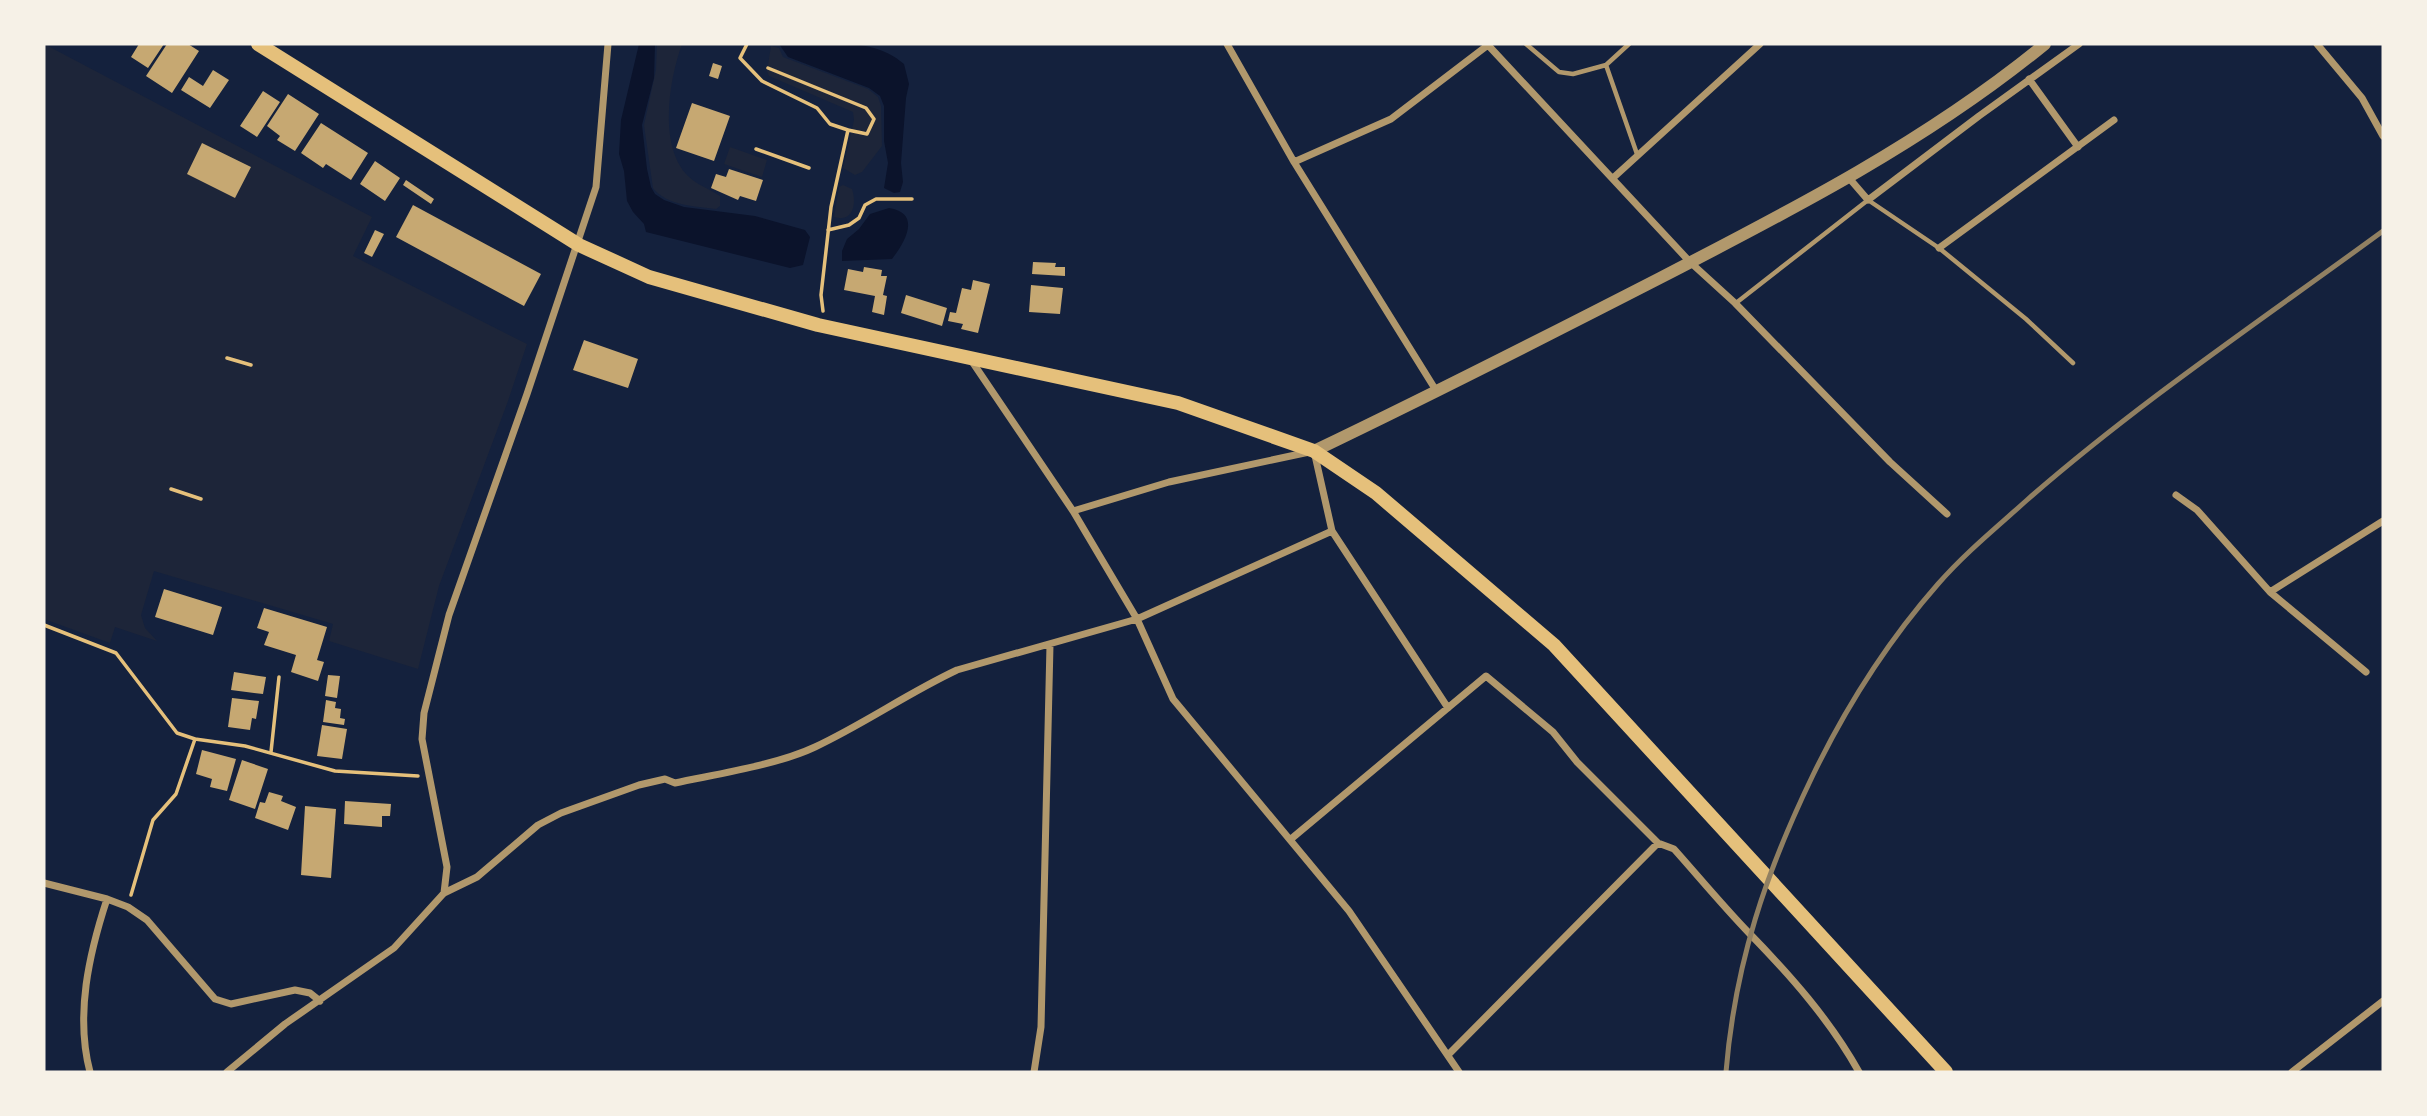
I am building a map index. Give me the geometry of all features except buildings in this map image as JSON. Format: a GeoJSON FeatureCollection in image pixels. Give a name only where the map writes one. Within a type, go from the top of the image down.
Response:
{"type":"FeatureCollection","features":[{"type":"Feature","properties":{"kind":"main road"},"geometry":{"type":"LineString","coordinates":[[258,44],[579,245],[649,276],[825,327],[1178,403],[1314,451],[1376,493],[1554,645],[1946,1072]]}},
{"type":"Feature","properties":{"kind":"street"},"geometry":{"type":"LineString","coordinates":[[444,893],[447,867],[427,776],[422,739],[425,713],[449,615],[579,245],[596,187],[608,44]]}},
{"type":"Feature","properties":{"kind":"street"},"geometry":{"type":"LineString","coordinates":[[1227,44],[1294,162],[1437,392]]}},
{"type":"Feature","properties":{"kind":"street"},"geometry":{"type":"LineString","coordinates":[[1613,178],[1760,44]]}},
{"type":"Feature","properties":{"kind":"street"},"geometry":{"type":"LineString","coordinates":[[1073,511],[1169,482],[1314,451],[1437,392],[1784,215],[1849,178],[1931,128],[2045,44]]}},
{"type":"Feature","properties":{"kind":"street"},"geometry":{"type":"LineString","coordinates":[[1849,178],[1868,200],[2079,44]]}},
{"type":"Feature","properties":{"kind":"street"},"geometry":{"type":"LineString","coordinates":[[2317,44],[2362,98],[2383,136]]}},
{"type":"Feature","properties":{"kind":"street"},"geometry":{"type":"LineString","coordinates":[[1294,162],[1391,119],[1488,45],[1690,262],[1735,303],[1890,463],[1947,514]]}},
{"type":"Feature","properties":{"kind":"street"},"geometry":{"type":"LineString","coordinates":[[2029,79],[2078,147]]}},
{"type":"Feature","properties":{"kind":"street"},"geometry":{"type":"LineString","coordinates":[[1939,248],[2114,120]]}},
{"type":"Feature","properties":{"kind":"street"},"geometry":{"type":"LineString","coordinates":[[971,359],[1073,511],[1137,619],[1173,699],[1349,911],[1460,1072]]}},
{"type":"Feature","properties":{"kind":"street"},"geometry":{"type":"LineString","coordinates":[[1314,451],[1332,531],[1448,708]]}},
{"type":"Feature","properties":{"kind":"street"},"geometry":{"type":"LineString","coordinates":[[2176,495],[2197,510],[2270,592],[2366,672]]}},
{"type":"Feature","properties":{"kind":"street"},"geometry":{"type":"LineString","coordinates":[[2270,592],[2383,521]]}},
{"type":"Feature","properties":{"kind":"street"},"geometry":{"type":"LineString","coordinates":[[227,1072],[285,1024],[394,948],[444,893],[477,877],[538,825],[561,813],[639,785],[664,779],[675,783],[813,748],[957,670],[1137,619],[1332,531]]}},
{"type":"Feature","properties":{"kind":"street"},"geometry":{"type":"LineString","coordinates":[[1034,1072],[1041,1027],[1050,645]]}},
{"type":"Feature","properties":{"kind":"street"},"geometry":{"type":"LineString","coordinates":[[1291,839],[1486,676],[1553,732],[1577,762],[1658,843],[1674,849],[1750,934],[1777,960],[1848,1054],[1858,1072]]}},
{"type":"Feature","properties":{"kind":"street"},"geometry":{"type":"LineString","coordinates":[[1448,1055],[1658,843]]}},
{"type":"Feature","properties":{"kind":"street"},"geometry":{"type":"LineString","coordinates":[[44,883],[128,907],[155,929],[215,999],[231,1004],[295,990],[310,993],[320,1001]]}},
{"type":"Feature","properties":{"kind":"street"},"geometry":{"type":"LineString","coordinates":[[90,1072],[84,1051],[83,1016],[94,940],[107,899]]}},
{"type":"Feature","properties":{"kind":"street"},"geometry":{"type":"LineString","coordinates":[[2292,1072],[2383,1001]]}},
{"type":"Feature","properties":{"kind":"lane"},"geometry":{"type":"LineString","coordinates":[[1526,44],[1559,72],[1573,74],[1606,65],[1629,44]]}},
{"type":"Feature","properties":{"kind":"lane"},"geometry":{"type":"LineString","coordinates":[[1606,65],[1637,154]]}},
{"type":"Feature","properties":{"kind":"lane"},"geometry":{"type":"LineString","coordinates":[[1735,303],[1868,200],[1939,248],[2026,319],[2073,363]]}},
{"type":"Feature","properties":{"kind":"path"},"geometry":{"type":"LineString","coordinates":[[747,44],[740,58],[762,81],[817,108],[830,124],[867,134],[874,119],[866,108],[768,68]]}},
{"type":"Feature","properties":{"kind":"path"},"geometry":{"type":"LineString","coordinates":[[825,327],[821,295],[828,230],[848,130]]}},
{"type":"Feature","properties":{"kind":"path"},"geometry":{"type":"LineString","coordinates":[[756,149],[808,168]]}},
{"type":"Feature","properties":{"kind":"path"},"geometry":{"type":"LineString","coordinates":[[828,230],[849,225],[859,218],[865,205],[876,199],[912,200]]}},
{"type":"Feature","properties":{"kind":"path"},"geometry":{"type":"LineString","coordinates":[[227,358],[251,365]]}},
{"type":"Feature","properties":{"kind":"path"},"geometry":{"type":"LineString","coordinates":[[171,489],[201,499]]}},
{"type":"Feature","properties":{"kind":"path"},"geometry":{"type":"LineString","coordinates":[[44,625],[116,653],[177,733],[195,739],[245,746],[335,771],[427,776]]}},
{"type":"Feature","properties":{"kind":"path"},"geometry":{"type":"LineString","coordinates":[[271,753],[279,677]]}},
{"type":"Feature","properties":{"kind":"path"},"geometry":{"type":"LineString","coordinates":[[128,907],[153,820],[176,794],[195,739]]}},
{"type":"Feature","properties":{"kind":"shaded area"},"geometry":{"type":"Polygon","coordinates":[[[639,44],[655,44],[654,78],[642,125],[647,169],[655,194],[684,207],[755,216],[805,230],[810,237],[803,265],[790,268],[646,232],[644,224],[627,201],[619,154],[621,120],[639,44]]]}},
{"type":"Feature","properties":{"kind":"shaded area"},"geometry":{"type":"Polygon","coordinates":[[[657,44],[682,44],[670,94],[669,131],[679,163],[688,176],[720,196],[720,206],[716,209],[674,202],[653,188],[644,125],[656,70],[657,44]]]}},
{"type":"Feature","properties":{"kind":"shaded area"},"geometry":{"type":"Polygon","coordinates":[[[779,44],[861,45],[891,55],[904,64],[909,84],[901,163],[903,182],[900,192],[894,193],[884,188],[888,163],[884,141],[884,106],[880,96],[869,88],[788,57],[779,44]]]}},
{"type":"Feature","properties":{"kind":"shaded area"},"geometry":{"type":"Polygon","coordinates":[[[46,45],[372,217],[353,256],[527,344],[439,586],[418,669],[329,641],[333,624],[154,571],[141,615],[145,628],[157,641],[115,627],[110,643],[44,619],[46,45]]]}},
{"type":"Feature","properties":{"kind":"shaded area"},"geometry":{"type":"Polygon","coordinates":[[[771,46],[779,48],[783,57],[868,89],[878,97],[881,106],[882,146],[862,172],[855,175],[843,168],[854,120],[853,112],[769,76],[767,71],[771,46]]]}},
{"type":"Feature","properties":{"kind":"shaded area"},"geometry":{"type":"Polygon","coordinates":[[[730,147],[767,160],[762,177],[724,164],[730,147]]]}},
{"type":"Feature","properties":{"kind":"shaded area"},"geometry":{"type":"Polygon","coordinates":[[[843,185],[852,189],[854,206],[846,217],[834,217],[839,187],[843,185]]]}},
{"type":"Feature","properties":{"kind":"shaded area"},"geometry":{"type":"Polygon","coordinates":[[[889,208],[899,211],[908,222],[902,245],[892,259],[842,261],[842,251],[847,239],[870,214],[889,208]]]}},
{"type":"Feature","properties":{"kind":"railway"},"geometry":{"type":"LineString","coordinates":[[1726,1072],[1730,1032],[1745,956],[1755,919],[1781,847],[1813,775],[1840,724],[1869,675],[1919,606],[1981,540],[2113,429],[2383,231]]}}]}
